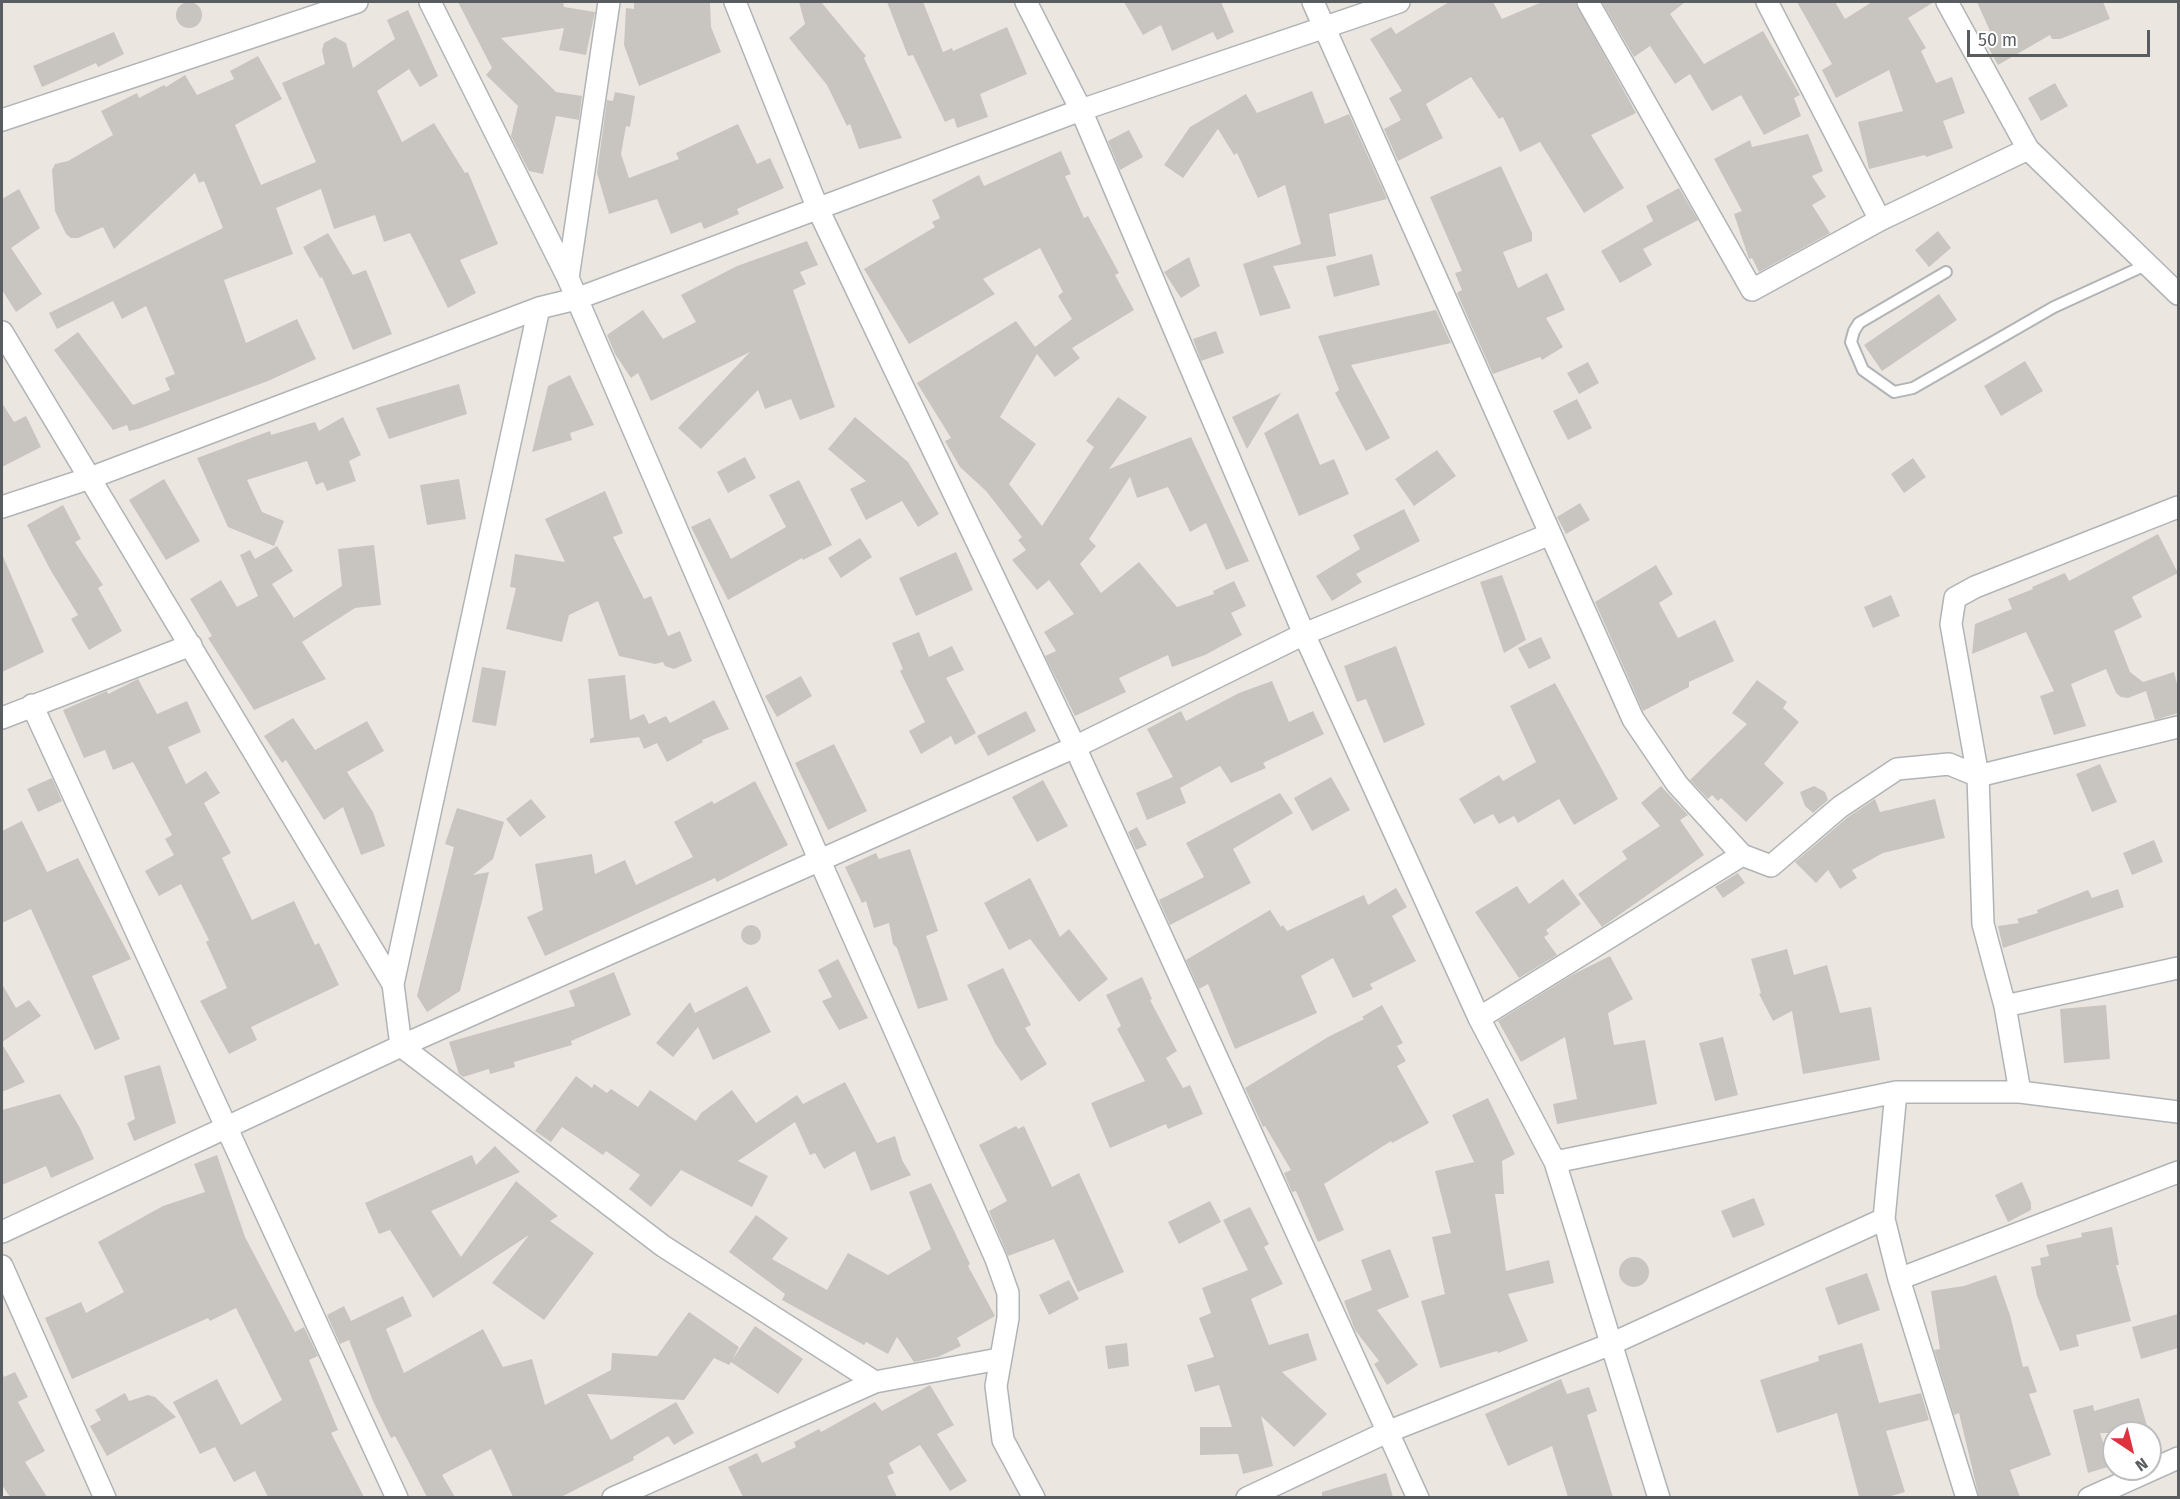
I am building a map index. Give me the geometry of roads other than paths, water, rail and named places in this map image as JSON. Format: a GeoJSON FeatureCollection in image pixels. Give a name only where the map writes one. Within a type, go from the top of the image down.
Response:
{"type":"FeatureCollection","features":[{"type":"Feature","properties":{"kind":"street"},"geometry":{"type":"LineString","coordinates":[[2,120],[357,2]]}},
{"type":"Feature","properties":{"kind":"street"},"geometry":{"type":"LineString","coordinates":[[430,2],[568,278],[819,858],[996,1259],[1008,1293],[1008,1318],[996,1386],[1004,1440],[1035,1497]]}},
{"type":"Feature","properties":{"kind":"street"},"geometry":{"type":"LineString","coordinates":[[568,278],[609,2]]}},
{"type":"Feature","properties":{"kind":"street"},"geometry":{"type":"LineString","coordinates":[[735,2],[818,208],[1075,747],[1418,1497]]}},
{"type":"Feature","properties":{"kind":"street"},"geometry":{"type":"LineString","coordinates":[[1026,2],[1081,110],[1304,634],[1479,1018],[1555,1162],[1659,1497]]}},
{"type":"Feature","properties":{"kind":"street"},"geometry":{"type":"LineString","coordinates":[[1313,2],[1548,535],[1633,719],[1677,784],[1742,855],[1771,866],[1840,807],[1897,769],[1949,764],[1978,776],[2178,728]]}},
{"type":"Feature","properties":{"kind":"street"},"geometry":{"type":"LineString","coordinates":[[2,507],[90,478],[539,308],[576,299],[1081,110],[1399,2]]}},
{"type":"Feature","properties":{"kind":"street"},"geometry":{"type":"LineString","coordinates":[[1588,2],[1752,290],[1880,220],[2028,149]]}},
{"type":"Feature","properties":{"kind":"street"},"geometry":{"type":"LineString","coordinates":[[1767,2],[1880,220]]}},
{"type":"Feature","properties":{"kind":"street"},"geometry":{"type":"LineString","coordinates":[[1947,2],[2028,149],[2178,294]]}},
{"type":"Feature","properties":{"kind":"street"},"geometry":{"type":"LineString","coordinates":[[539,308],[393,984],[401,1046],[663,1246],[875,1382]]}},
{"type":"Feature","properties":{"kind":"street"},"geometry":{"type":"LineString","coordinates":[[2,332],[393,984]]}},
{"type":"Feature","properties":{"kind":"street"},"geometry":{"type":"LineString","coordinates":[[2020,1092],[2005,1006],[1983,924],[1978,776],[1951,624],[1955,598],[1974,587],[2178,507]]}},
{"type":"Feature","properties":{"kind":"street"},"geometry":{"type":"LineString","coordinates":[[2,1232],[227,1125],[401,1046],[819,858],[1075,747],[1304,634],[1548,535]]}},
{"type":"Feature","properties":{"kind":"street"},"geometry":{"type":"LineString","coordinates":[[2,718],[190,645]]}},
{"type":"Feature","properties":{"kind":"street"},"geometry":{"type":"LineString","coordinates":[[32,705],[397,1497]]}},
{"type":"Feature","properties":{"kind":"street"},"geometry":{"type":"LineString","coordinates":[[1479,1018],[1742,855]]}},
{"type":"Feature","properties":{"kind":"street"},"geometry":{"type":"LineString","coordinates":[[2005,1006],[2178,968]]}},
{"type":"Feature","properties":{"kind":"street"},"geometry":{"type":"LineString","coordinates":[[1555,1162],[1896,1092],[2020,1092],[2178,1112]]}},
{"type":"Feature","properties":{"kind":"street"},"geometry":{"type":"LineString","coordinates":[[1896,1092],[1884,1219],[1899,1280],[1967,1497]]}},
{"type":"Feature","properties":{"kind":"street"},"geometry":{"type":"LineString","coordinates":[[1899,1280],[2178,1172]]}},
{"type":"Feature","properties":{"kind":"street"},"geometry":{"type":"LineString","coordinates":[[1247,1497],[1387,1432],[1611,1344],[1884,1219]]}},
{"type":"Feature","properties":{"kind":"street"},"geometry":{"type":"LineString","coordinates":[[2,1266],[105,1497]]}},
{"type":"Feature","properties":{"kind":"street"},"geometry":{"type":"LineString","coordinates":[[613,1497],[875,1382],[999,1359]]}},
{"type":"Feature","properties":{"kind":"street"},"geometry":{"type":"LineString","coordinates":[[2102,1495],[2178,1458]]}},
{"type":"Feature","properties":{"kind":"lane"},"geometry":{"type":"LineString","coordinates":[[1946,272],[1859,323],[1854,331],[1851,342],[1863,370],[1894,392],[1913,388],[2054,307],[2148,264]]}}]}
